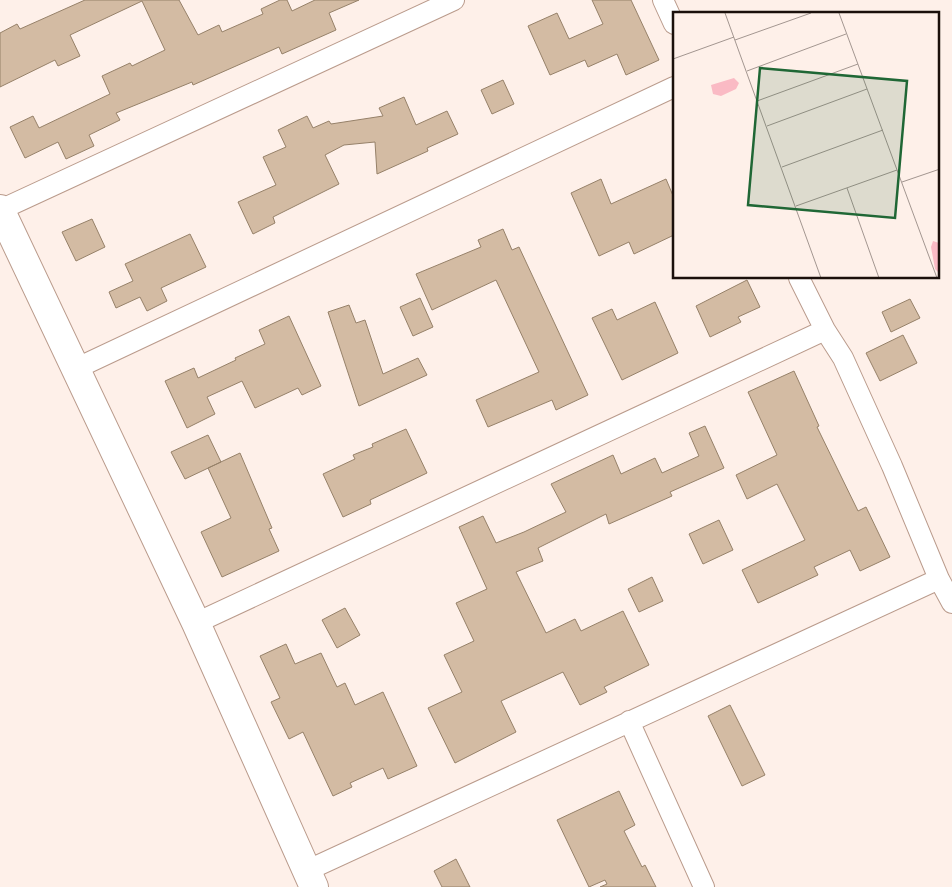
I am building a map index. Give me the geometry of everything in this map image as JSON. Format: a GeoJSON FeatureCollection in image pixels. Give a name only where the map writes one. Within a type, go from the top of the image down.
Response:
{"type":"FeatureCollection","features":[{"type":"Feature","properties":{"kind":"main road"},"geometry":{"type":"LineString","coordinates":[[0,210],[196,623],[310,879]]}},
{"type":"Feature","properties":{"kind":"street"},"geometry":{"type":"LineString","coordinates":[[0,210],[454,0]]}},
{"type":"Feature","properties":{"kind":"street"},"geometry":{"type":"LineString","coordinates":[[663,0],[673,22]]}},
{"type":"Feature","properties":{"kind":"street"},"geometry":{"type":"LineString","coordinates":[[75,369],[673,87]]}},
{"type":"Feature","properties":{"kind":"street"},"geometry":{"type":"LineString","coordinates":[[800,279],[825,330],[843,358],[892,466],[939,579],[952,603]]}},
{"type":"Feature","properties":{"kind":"street"},"geometry":{"type":"LineString","coordinates":[[196,623],[825,330]]}},
{"type":"Feature","properties":{"kind":"street"},"geometry":{"type":"LineString","coordinates":[[310,879],[629,721],[939,579]]}},
{"type":"Feature","properties":{"kind":"street"},"geometry":{"type":"LineString","coordinates":[[629,721],[704,887]]}},
{"type":"Feature","properties":{"kind":"building"},"geometry":{"type":"Polygon","coordinates":[[[85,0],[179,0],[198,35],[219,25],[222,32],[263,14],[261,9],[280,0],[287,0],[292,11],[315,0],[359,0],[329,13],[336,30],[282,54],[279,47],[193,85],[192,82],[116,113],[120,120],[89,135],[94,146],[66,159],[58,142],[25,158],[10,127],[33,116],[39,128],[110,94],[102,76],[130,63],[132,66],[165,50],[142,1],[70,35],[80,56],[58,66],[55,60],[0,87],[0,33],[17,24],[20,29],[85,0]]]}},
{"type":"Feature","properties":{"kind":"building"},"geometry":{"type":"Polygon","coordinates":[[[592,0],[631,0],[659,60],[626,75],[617,54],[588,67],[585,60],[550,75],[528,26],[557,13],[569,39],[603,24],[592,0]]]}},
{"type":"Feature","properties":{"kind":"building"},"geometry":{"type":"Polygon","coordinates":[[[503,80],[514,104],[492,114],[481,90],[503,80]]]}},
{"type":"Feature","properties":{"kind":"building"},"geometry":{"type":"Polygon","coordinates":[[[404,97],[416,125],[447,111],[458,134],[427,148],[428,151],[377,174],[375,142],[344,145],[325,155],[339,184],[273,217],[275,223],[253,234],[238,202],[276,185],[263,157],[286,147],[278,130],[307,116],[313,128],[329,121],[331,124],[383,116],[379,108],[404,97]]]}},
{"type":"Feature","properties":{"kind":"building"},"geometry":{"type":"Polygon","coordinates":[[[601,179],[611,204],[666,179],[673,196],[673,235],[634,254],[629,242],[599,256],[571,193],[601,179]]]}},
{"type":"Feature","properties":{"kind":"building"},"geometry":{"type":"Polygon","coordinates":[[[92,219],[105,247],[76,261],[62,232],[92,219]]]}},
{"type":"Feature","properties":{"kind":"building"},"geometry":{"type":"Polygon","coordinates":[[[503,229],[512,250],[519,247],[588,395],[556,410],[552,400],[488,427],[476,400],[539,372],[496,280],[432,310],[416,274],[481,247],[478,240],[503,229]]]}},
{"type":"Feature","properties":{"kind":"building"},"geometry":{"type":"Polygon","coordinates":[[[190,234],[206,267],[161,288],[167,301],[147,311],[140,297],[116,308],[109,292],[133,281],[125,264],[190,234]]]}},
{"type":"Feature","properties":{"kind":"building"},"geometry":{"type":"Polygon","coordinates":[[[747,280],[760,307],[738,317],[741,322],[710,337],[696,306],[747,280]]]}},
{"type":"Feature","properties":{"kind":"building"},"geometry":{"type":"Polygon","coordinates":[[[420,298],[433,327],[413,336],[400,307],[420,298]]]}},
{"type":"Feature","properties":{"kind":"building"},"geometry":{"type":"Polygon","coordinates":[[[910,299],[920,318],[891,332],[882,312],[910,299]]]}},
{"type":"Feature","properties":{"kind":"building"},"geometry":{"type":"Polygon","coordinates":[[[655,302],[678,353],[622,380],[592,318],[612,309],[617,320],[655,302]]]}},
{"type":"Feature","properties":{"kind":"building"},"geometry":{"type":"Polygon","coordinates":[[[349,305],[356,323],[365,320],[383,374],[418,358],[427,375],[359,406],[328,312],[349,305]]]}},
{"type":"Feature","properties":{"kind":"building"},"geometry":{"type":"Polygon","coordinates":[[[289,316],[321,386],[302,395],[298,388],[255,408],[242,381],[207,397],[215,414],[187,428],[165,381],[194,368],[198,378],[236,360],[235,358],[265,344],[259,330],[289,316]]]}},
{"type":"Feature","properties":{"kind":"building"},"geometry":{"type":"Polygon","coordinates":[[[903,335],[917,363],[880,381],[866,353],[903,335]]]}},
{"type":"Feature","properties":{"kind":"building"},"geometry":{"type":"Polygon","coordinates":[[[794,371],[819,426],[817,427],[858,511],[866,507],[890,557],[860,571],[850,550],[814,567],[818,575],[758,603],[742,570],[805,540],[777,484],[747,499],[736,475],[777,455],[748,392],[794,371]]]}},
{"type":"Feature","properties":{"kind":"building"},"geometry":{"type":"Polygon","coordinates":[[[705,426],[724,468],[670,492],[672,496],[609,524],[606,514],[538,548],[543,561],[516,572],[546,633],[575,619],[581,631],[623,611],[649,665],[604,687],[607,692],[580,705],[563,672],[501,701],[516,732],[455,763],[428,708],[462,692],[444,655],[474,641],[456,603],[487,589],[459,527],[483,516],[496,543],[524,532],[566,512],[551,484],[613,455],[621,474],[655,458],[662,473],[699,456],[689,433],[705,426]]]}},
{"type":"Feature","properties":{"kind":"building"},"geometry":{"type":"Polygon","coordinates":[[[406,429],[427,473],[370,500],[371,504],[343,517],[323,474],[355,459],[353,455],[373,447],[372,444],[406,429]]]}},
{"type":"Feature","properties":{"kind":"building"},"geometry":{"type":"Polygon","coordinates":[[[208,435],[221,462],[185,479],[171,452],[208,435]]]}},
{"type":"Feature","properties":{"kind":"building"},"geometry":{"type":"Polygon","coordinates":[[[240,453],[272,528],[269,529],[279,551],[222,577],[201,532],[231,518],[208,468],[240,453]]]}},
{"type":"Feature","properties":{"kind":"building"},"geometry":{"type":"Polygon","coordinates":[[[719,520],[733,550],[703,564],[689,534],[719,520]]]}},
{"type":"Feature","properties":{"kind":"building"},"geometry":{"type":"Polygon","coordinates":[[[652,577],[663,601],[639,612],[628,589],[652,577]]]}},
{"type":"Feature","properties":{"kind":"building"},"geometry":{"type":"Polygon","coordinates":[[[345,608],[360,635],[337,648],[322,620],[345,608]]]}},
{"type":"Feature","properties":{"kind":"building"},"geometry":{"type":"Polygon","coordinates":[[[286,644],[295,664],[321,653],[337,687],[345,683],[355,705],[383,692],[417,766],[388,779],[383,768],[350,783],[352,787],[333,796],[303,732],[289,739],[271,702],[280,698],[260,656],[286,644]]]}},
{"type":"Feature","properties":{"kind":"building"},"geometry":{"type":"Polygon","coordinates":[[[730,705],[765,775],[742,786],[708,716],[730,705]]]}},
{"type":"Feature","properties":{"kind":"building"},"geometry":{"type":"Polygon","coordinates":[[[619,791],[635,825],[624,831],[642,867],[645,865],[656,887],[600,887],[607,884],[605,880],[589,887],[557,820],[619,791]]]}},
{"type":"Feature","properties":{"kind":"building"},"geometry":{"type":"Polygon","coordinates":[[[456,859],[470,887],[442,887],[434,871],[456,859]]]}}]}
